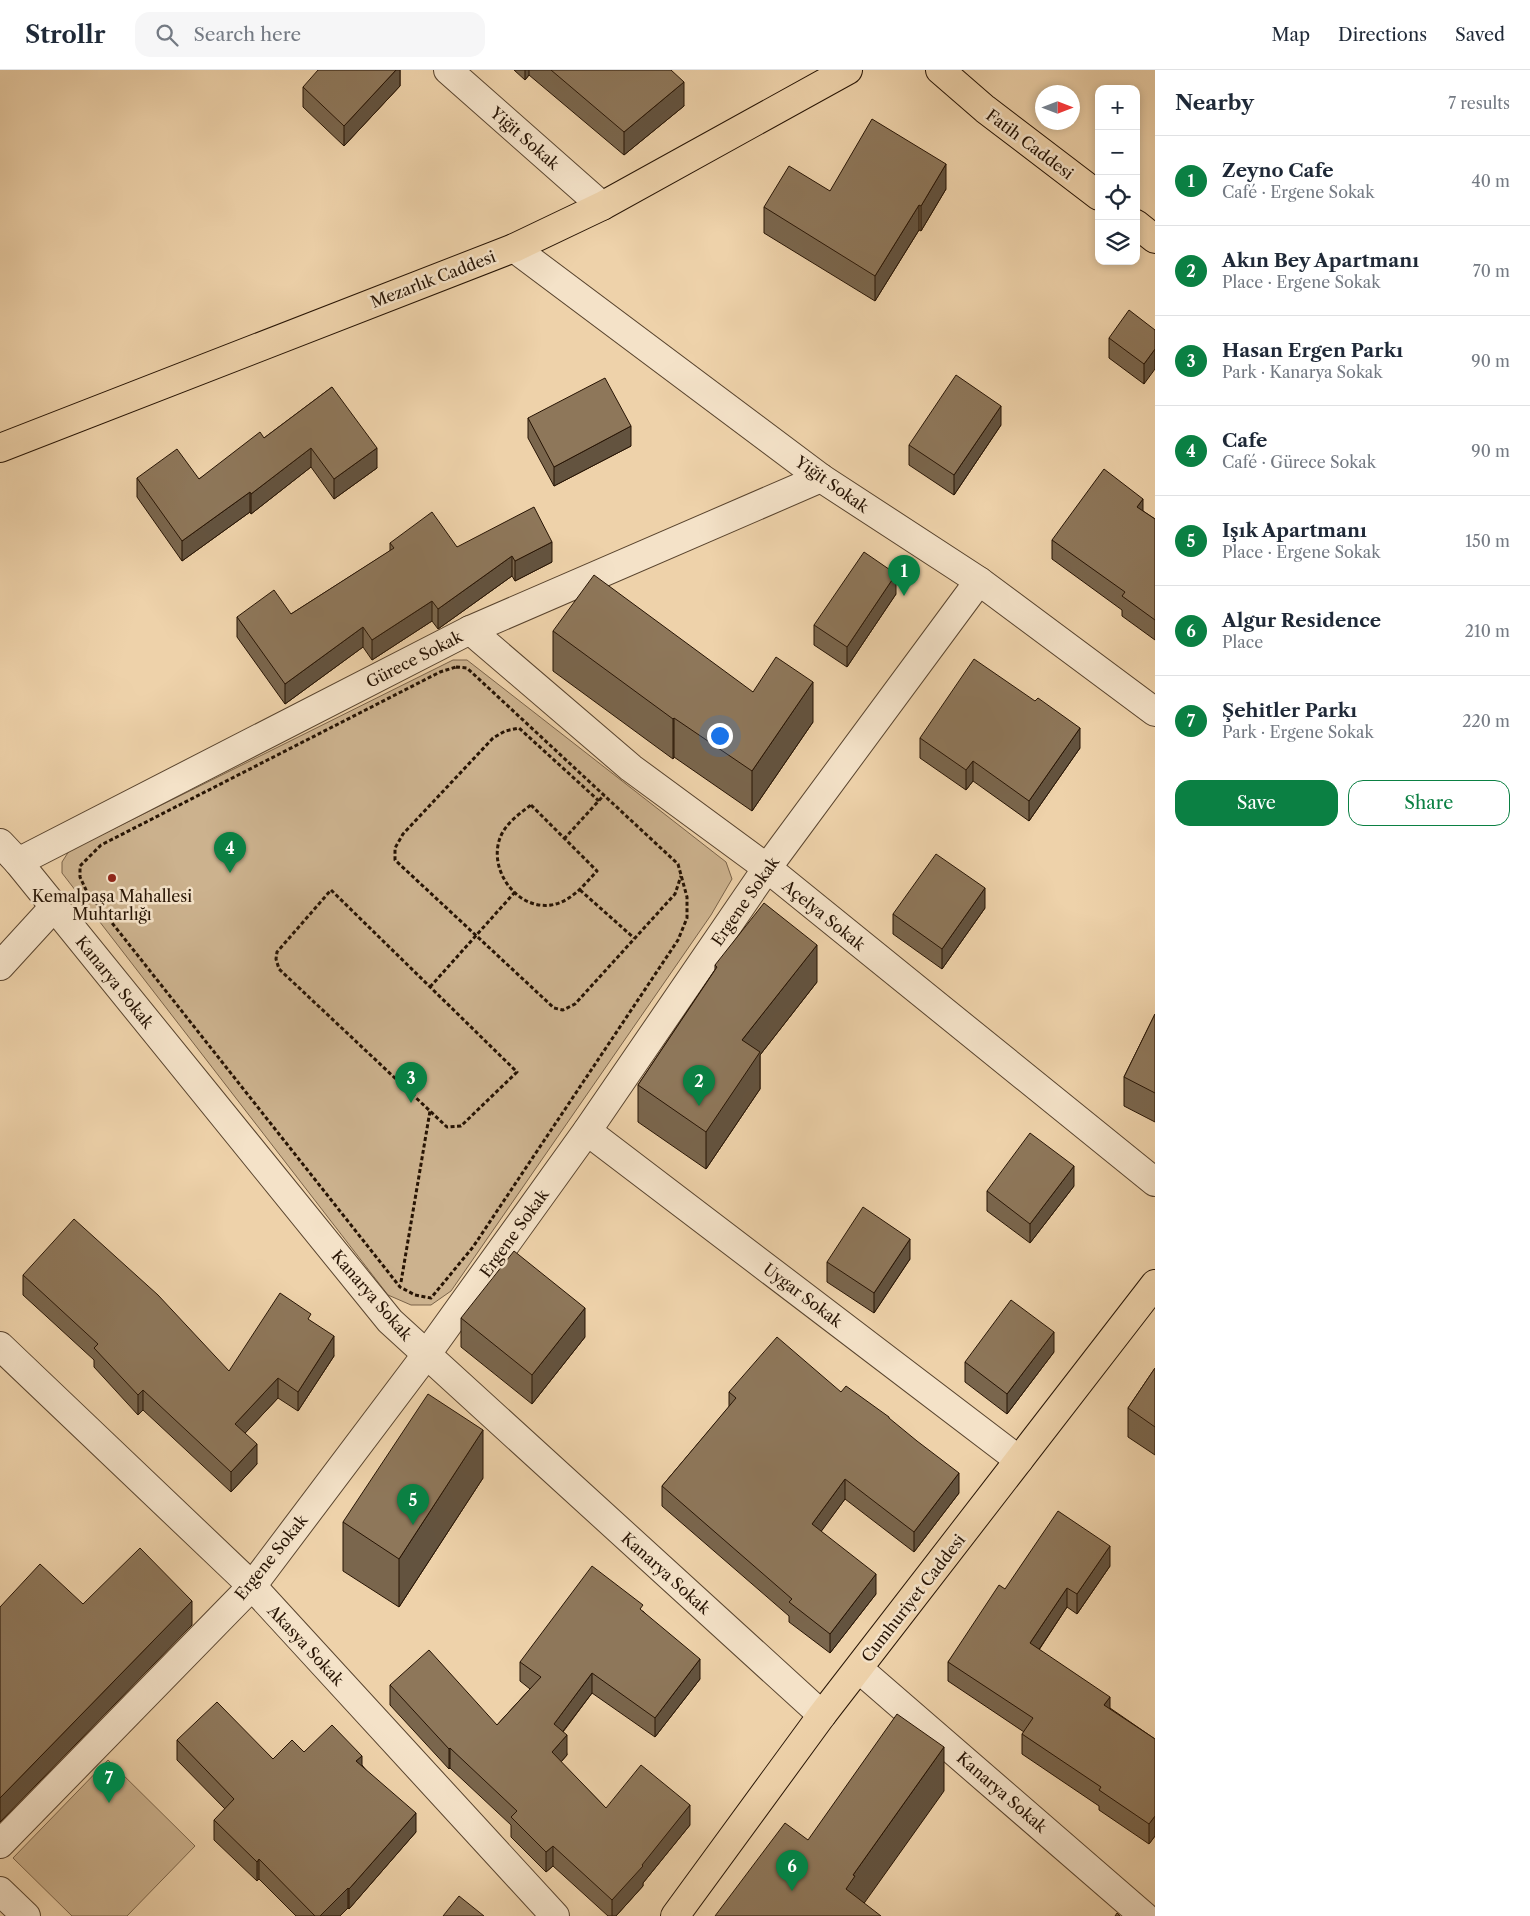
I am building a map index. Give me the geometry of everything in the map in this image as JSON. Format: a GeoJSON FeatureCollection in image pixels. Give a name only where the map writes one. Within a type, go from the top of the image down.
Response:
{"type":"FeatureCollection","features":[{"type":"Feature","properties":{"kind":"main road","name":"Mezarlık Caddesi"},"geometry":{"type":"LineString","coordinates":[[0,448],[514,248],[602,206],[848,70]]}},
{"type":"Feature","properties":{"kind":"main road","name":"Fatih Caddesi"},"geometry":{"type":"LineString","coordinates":[[940,70],[985,109],[1095,193]]}},
{"type":"Feature","properties":{"kind":"main road"},"geometry":{"type":"LineString","coordinates":[[1140,227],[1155,239]]}},
{"type":"Feature","properties":{"kind":"main road","name":"Cumhuriyet Caddesi"},"geometry":{"type":"LineString","coordinates":[[675,1916],[822,1715],[1155,1284]]}},
{"type":"Feature","properties":{"kind":"street","name":"Yiğit Sokak"},"geometry":{"type":"LineString","coordinates":[[448,70],[602,206]]}},
{"type":"Feature","properties":{"kind":"street","name":"Yiğit Sokak"},"geometry":{"type":"LineString","coordinates":[[514,248],[820,478],[978,582],[1155,712]]}},
{"type":"Feature","properties":{"kind":"street","name":"Gürece Sokak"},"geometry":{"type":"LineString","coordinates":[[9,852],[470,630],[820,478]]}},
{"type":"Feature","properties":{"kind":"street","name":"Ergene Sokak"},"geometry":{"type":"LineString","coordinates":[[0,1844],[252,1586],[426,1355],[587,1130],[767,868],[978,582]]}},
{"type":"Feature","properties":{"kind":"street","name":"Açelya Sokak"},"geometry":{"type":"LineString","coordinates":[[470,630],[631,768],[767,868],[1155,1182]]}},
{"type":"Feature","properties":{"kind":"street","name":"Kanarya Sokak"},"geometry":{"type":"LineString","coordinates":[[9,852],[390,1322],[822,1715]]}},
{"type":"Feature","properties":{"kind":"street"},"geometry":{"type":"LineString","coordinates":[[0,966],[54,907]]}},
{"type":"Feature","properties":{"kind":"street","name":"Uygar Sokak"},"geometry":{"type":"LineString","coordinates":[[587,1130],[1019,1460]]}},
{"type":"Feature","properties":{"kind":"street","name":"Akasya Sokak"},"geometry":{"type":"LineString","coordinates":[[0,1346],[252,1586],[555,1916]]}},
{"type":"Feature","properties":{"kind":"street","name":"Kanarya Sokak"},"geometry":{"type":"LineString","coordinates":[[859,1668],[1144,1916]]}},
{"type":"Feature","properties":{"kind":"street"},"geometry":{"type":"LineString","coordinates":[[0,1891],[26,1916]]}},
{"type":"Feature","properties":{"kind":"path"},"geometry":{"type":"LineString","coordinates":[[456,667],[467,668],[678,864],[681,875],[687,897],[687,918],[678,940],[473,1247],[431,1298],[415,1295],[400,1287],[86,890],[80,877],[80,866],[101,845],[440,672],[456,667]]}},
{"type":"Feature","properties":{"kind":"path"},"geometry":{"type":"LineString","coordinates":[[599,801],[518,728],[505,731],[493,738],[403,834],[395,848],[395,860],[554,1008],[563,1010],[575,1004],[675,894],[681,875]]}},
{"type":"Feature","properties":{"kind":"path"},"geometry":{"type":"LineString","coordinates":[[564,839],[631,768]]}},
{"type":"Feature","properties":{"kind":"path"},"geometry":{"type":"LineString","coordinates":[[531,805],[597,871],[580,890],[566,900],[551,905],[530,903],[505,884],[499,870],[500,839],[510,822],[531,805]]}},
{"type":"Feature","properties":{"kind":"path"},"geometry":{"type":"LineString","coordinates":[[331,890],[430,987],[517,1072],[461,1126],[446,1127],[279,969],[276,959],[277,952],[331,890]]}},
{"type":"Feature","properties":{"kind":"path"},"geometry":{"type":"LineString","coordinates":[[580,890],[634,938]]}},
{"type":"Feature","properties":{"kind":"path"},"geometry":{"type":"LineString","coordinates":[[430,987],[516,892]]}},
{"type":"Feature","properties":{"kind":"path"},"geometry":{"type":"LineString","coordinates":[[390,1322],[398,1299],[430,1111]]}},
{"type":"Feature","properties":{"kind":"shaded area"},"geometry":{"type":"Polygon","coordinates":[[[453,660],[467,660],[726,862],[732,879],[711,915],[451,1291],[431,1305],[411,1305],[388,1295],[62,873],[62,862],[69,851],[453,660]]]}},
{"type":"Feature","properties":{"kind":"shaded area"},"geometry":{"type":"Polygon","coordinates":[[[108,1760],[195,1846],[127,1916],[72,1916],[13,1858],[108,1760]]]}},
{"type":"Feature","properties":{"kind":"building"},"geometry":{"type":"Polygon","coordinates":[[[318,70],[396,70],[344,126],[303,87],[318,70]]]}},
{"type":"Feature","properties":{"kind":"building"},"geometry":{"type":"Polygon","coordinates":[[[551,70],[671,70],[684,82],[624,132],[551,70]]]}},
{"type":"Feature","properties":{"kind":"building"},"geometry":{"type":"Polygon","coordinates":[[[872,119],[946,164],[875,276],[764,207],[789,166],[830,191],[872,119]]]}},
{"type":"Feature","properties":{"kind":"building"},"geometry":{"type":"Polygon","coordinates":[[[1129,310],[1155,330],[1155,349],[1144,364],[1109,338],[1129,310]]]}},
{"type":"Feature","properties":{"kind":"building"},"geometry":{"type":"Polygon","coordinates":[[[956,375],[1001,406],[954,475],[909,445],[956,375]]]}},
{"type":"Feature","properties":{"kind":"building"},"geometry":{"type":"Polygon","coordinates":[[[605,378],[631,426],[554,467],[528,418],[605,378]]]}},
{"type":"Feature","properties":{"kind":"building"},"geometry":{"type":"Polygon","coordinates":[[[332,387],[377,448],[334,479],[311,448],[251,494],[250,492],[182,541],[137,478],[177,449],[199,479],[260,432],[264,438],[332,387]]]}},
{"type":"Feature","properties":{"kind":"building"},"geometry":{"type":"Polygon","coordinates":[[[1104,469],[1143,499],[1137,507],[1155,519],[1155,620],[1122,596],[1125,592],[1052,540],[1104,469]]]}},
{"type":"Feature","properties":{"kind":"building"},"geometry":{"type":"Polygon","coordinates":[[[534,507],[552,542],[515,561],[512,556],[438,609],[432,601],[372,640],[363,627],[285,684],[237,617],[274,590],[291,614],[394,548],[390,543],[432,512],[457,547],[534,507]]]}},
{"type":"Feature","properties":{"kind":"building"},"geometry":{"type":"Polygon","coordinates":[[[864,552],[896,574],[847,647],[814,625],[864,552]]]}},
{"type":"Feature","properties":{"kind":"building"},"geometry":{"type":"Polygon","coordinates":[[[594,575],[753,692],[776,657],[813,682],[752,771],[673,719],[553,631],[594,575]]]}},
{"type":"Feature","properties":{"kind":"building"},"geometry":{"type":"Polygon","coordinates":[[[974,659],[1035,701],[1038,698],[1080,728],[1029,801],[973,761],[966,770],[920,738],[974,659]]]}},
{"type":"Feature","properties":{"kind":"building"},"geometry":{"type":"Polygon","coordinates":[[[936,854],[985,888],[942,949],[893,914],[936,854]]]}},
{"type":"Feature","properties":{"kind":"building"},"geometry":{"type":"Polygon","coordinates":[[[764,903],[817,945],[742,1040],[760,1052],[706,1132],[638,1085],[717,967],[715,965],[764,903]]]}},
{"type":"Feature","properties":{"kind":"building"},"geometry":{"type":"Polygon","coordinates":[[[1155,1014],[1155,1093],[1124,1077],[1155,1014]]]}},
{"type":"Feature","properties":{"kind":"building"},"geometry":{"type":"Polygon","coordinates":[[[1030,1133],[1074,1166],[1030,1224],[987,1191],[1030,1133]]]}},
{"type":"Feature","properties":{"kind":"building"},"geometry":{"type":"Polygon","coordinates":[[[863,1207],[910,1239],[874,1293],[827,1262],[863,1207]]]}},
{"type":"Feature","properties":{"kind":"building"},"geometry":{"type":"Polygon","coordinates":[[[74,1219],[158,1295],[229,1371],[280,1293],[311,1314],[308,1319],[334,1336],[298,1392],[278,1378],[235,1424],[257,1444],[231,1472],[143,1390],[138,1395],[94,1348],[98,1344],[23,1275],[74,1219]]]}},
{"type":"Feature","properties":{"kind":"building"},"geometry":{"type":"Polygon","coordinates":[[[514,1251],[585,1308],[532,1375],[461,1318],[514,1251]]]}},
{"type":"Feature","properties":{"kind":"building"},"geometry":{"type":"Polygon","coordinates":[[[1011,1300],[1054,1332],[1007,1394],[965,1362],[1011,1300]]]}},
{"type":"Feature","properties":{"kind":"building"},"geometry":{"type":"Polygon","coordinates":[[[777,1337],[841,1392],[846,1386],[889,1417],[959,1473],[914,1532],[845,1479],[812,1524],[876,1574],[830,1634],[789,1602],[792,1599],[662,1486],[736,1398],[729,1392],[777,1337]]]}},
{"type":"Feature","properties":{"kind":"building"},"geometry":{"type":"Polygon","coordinates":[[[1155,1368],[1155,1427],[1128,1408],[1155,1368]]]}},
{"type":"Feature","properties":{"kind":"building"},"geometry":{"type":"Polygon","coordinates":[[[428,1394],[483,1430],[399,1559],[343,1522],[428,1394]]]}},
{"type":"Feature","properties":{"kind":"building"},"geometry":{"type":"Polygon","coordinates":[[[1058,1511],[1110,1546],[1077,1594],[1067,1588],[1030,1643],[1110,1697],[1104,1705],[1155,1739],[1155,1816],[1149,1824],[1099,1790],[1101,1787],[1022,1734],[1033,1718],[948,1662],[999,1585],[1005,1589],[1058,1511]]]}},
{"type":"Feature","properties":{"kind":"building"},"geometry":{"type":"Polygon","coordinates":[[[140,1548],[192,1601],[0,1798],[0,1607],[40,1564],[83,1604],[140,1548]]]}},
{"type":"Feature","properties":{"kind":"building"},"geometry":{"type":"Polygon","coordinates":[[[592,1566],[643,1605],[640,1609],[700,1659],[655,1718],[592,1673],[554,1724],[567,1735],[552,1752],[606,1808],[641,1765],[690,1805],[643,1866],[612,1900],[553,1846],[546,1852],[511,1817],[517,1811],[449,1749],[390,1685],[429,1650],[497,1725],[541,1677],[520,1662],[592,1566]]]}},
{"type":"Feature","properties":{"kind":"building"},"geometry":{"type":"Polygon","coordinates":[[[217,1702],[273,1759],[292,1740],[304,1752],[332,1725],[362,1756],[356,1761],[416,1813],[349,1889],[320,1916],[315,1916],[259,1859],[257,1862],[214,1820],[234,1799],[177,1740],[217,1702]]]}},
{"type":"Feature","properties":{"kind":"building"},"geometry":{"type":"Polygon","coordinates":[[[897,1714],[944,1747],[853,1875],[855,1876],[846,1889],[881,1916],[715,1916],[785,1823],[808,1840],[897,1714]]]}},
{"type":"Feature","properties":{"kind":"building"},"geometry":{"type":"Polygon","coordinates":[[[459,1896],[484,1916],[443,1916],[459,1896]]]}},
{"type":"Feature","properties":{"kind":"place","name":"Zeyno Cafe"},"geometry":{"type":"Point","coordinates":[904,596]}},
{"type":"Feature","properties":{"kind":"place","name":"Cafe"},"geometry":{"type":"Point","coordinates":[230,873]}},
{"type":"Feature","properties":{"kind":"place","name":"Kemalpaşa Mahallesi Muhtarlığı"},"geometry":{"type":"Point","coordinates":[112,878]}},
{"type":"Feature","properties":{"kind":"place","name":"Hasan Ergen Parkı"},"geometry":{"type":"Point","coordinates":[411,1103]}},
{"type":"Feature","properties":{"kind":"place","name":"Akın Bey Apartmanı"},"geometry":{"type":"Point","coordinates":[699,1106]}},
{"type":"Feature","properties":{"kind":"place","name":"Işık Apartmanı"},"geometry":{"type":"Point","coordinates":[413,1525]}},
{"type":"Feature","properties":{"kind":"place","name":"Şehitler Parkı"},"geometry":{"type":"Point","coordinates":[109,1803]}},
{"type":"Feature","properties":{"kind":"place","name":"Algur Residence"},"geometry":{"type":"Point","coordinates":[792,1891]}}]}
